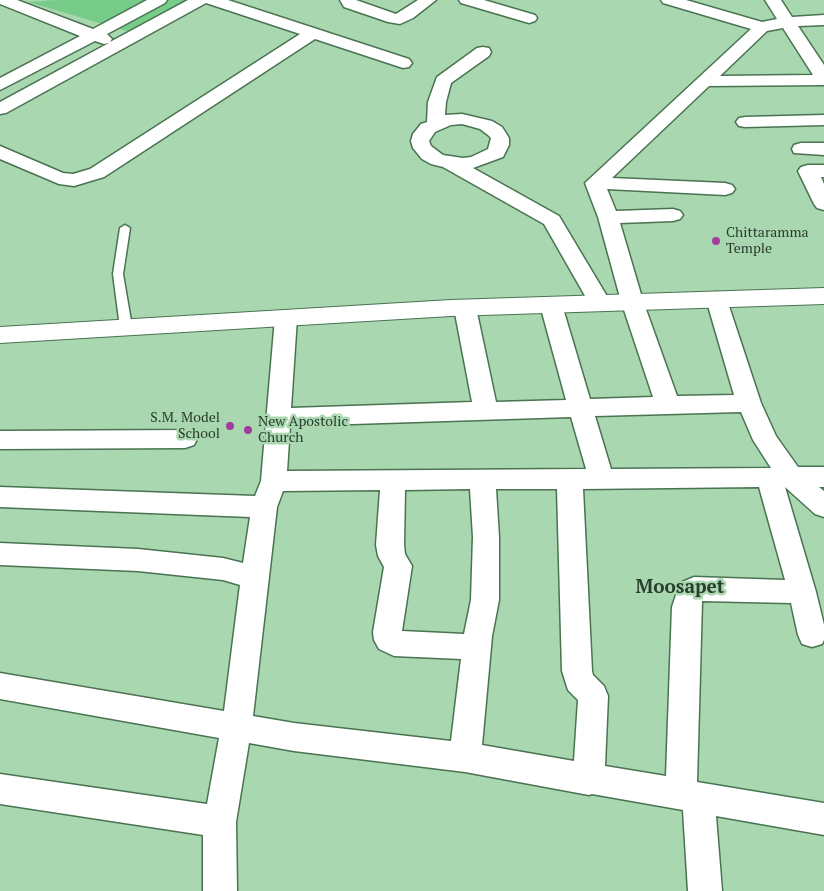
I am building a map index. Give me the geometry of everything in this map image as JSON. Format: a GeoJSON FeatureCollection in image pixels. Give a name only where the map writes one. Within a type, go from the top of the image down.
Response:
{"type":"FeatureCollection","features":[{"type":"Feature","properties":{"kind":"street"},"geometry":{"type":"LineString","coordinates":[[3,0],[118,45]]}},
{"type":"Feature","properties":{"kind":"street"},"geometry":{"type":"LineString","coordinates":[[0,85],[159,0]]}},
{"type":"Feature","properties":{"kind":"street"},"geometry":{"type":"LineString","coordinates":[[0,109],[200,0]]}},
{"type":"Feature","properties":{"kind":"street"},"geometry":{"type":"LineString","coordinates":[[212,0],[403,63]]}},
{"type":"Feature","properties":{"kind":"street"},"geometry":{"type":"LineString","coordinates":[[348,0],[350,4],[394,19],[407,15],[428,0]]}},
{"type":"Feature","properties":{"kind":"street"},"geometry":{"type":"LineString","coordinates":[[467,0],[529,18]]}},
{"type":"Feature","properties":{"kind":"street"},"geometry":{"type":"LineString","coordinates":[[670,0],[762,27],[787,22],[824,20]]}},
{"type":"Feature","properties":{"kind":"street"},"geometry":{"type":"LineString","coordinates":[[773,0],[824,79]]}},
{"type":"Feature","properties":{"kind":"street"},"geometry":{"type":"LineString","coordinates":[[355,48],[393,24]]}},
{"type":"Feature","properties":{"kind":"street"},"geometry":{"type":"LineString","coordinates":[[595,183],[762,27]]}},
{"type":"Feature","properties":{"kind":"street"},"geometry":{"type":"LineString","coordinates":[[0,152],[59,178],[74,180],[97,173],[312,34]]}},
{"type":"Feature","properties":{"kind":"street"},"geometry":{"type":"LineString","coordinates":[[436,123],[437,102],[443,82],[482,52]]}},
{"type":"Feature","properties":{"kind":"street"},"geometry":{"type":"LineString","coordinates":[[704,81],[824,79]]}},
{"type":"Feature","properties":{"kind":"street"},"geometry":{"type":"LineString","coordinates":[[450,163],[463,164],[487,158],[496,153],[500,146],[500,138],[495,131],[475,121],[455,120],[436,123],[422,134],[420,141],[422,148],[434,157],[450,163],[552,220],[600,303]]}},
{"type":"Feature","properties":{"kind":"street"},"geometry":{"type":"LineString","coordinates":[[745,122],[824,120]]}},
{"type":"Feature","properties":{"kind":"street"},"geometry":{"type":"LineString","coordinates":[[801,149],[824,149]]}},
{"type":"Feature","properties":{"kind":"street"},"geometry":{"type":"LineString","coordinates":[[824,171],[808,171],[824,204]]}},
{"type":"Feature","properties":{"kind":"street"},"geometry":{"type":"LineString","coordinates":[[595,183],[725,189]]}},
{"type":"Feature","properties":{"kind":"street"},"geometry":{"type":"LineString","coordinates":[[595,183],[608,217],[632,301],[668,406]]}},
{"type":"Feature","properties":{"kind":"street"},"geometry":{"type":"LineString","coordinates":[[608,217],[672,215]]}},
{"type":"Feature","properties":{"kind":"street"},"geometry":{"type":"LineString","coordinates":[[0,335],[465,308],[824,296]]}},
{"type":"Feature","properties":{"kind":"street"},"geometry":{"type":"LineString","coordinates":[[717,299],[749,403],[766,440],[780,478],[812,635]]}},
{"type":"Feature","properties":{"kind":"street"},"geometry":{"type":"LineString","coordinates":[[551,305],[601,478]]}},
{"type":"Feature","properties":{"kind":"street"},"geometry":{"type":"LineString","coordinates":[[465,308],[486,412]]}},
{"type":"Feature","properties":{"kind":"street"},"geometry":{"type":"LineString","coordinates":[[220,891],[220,822],[237,725],[264,508],[274,481],[286,318]]}},
{"type":"Feature","properties":{"kind":"street"},"geometry":{"type":"LineString","coordinates":[[279,417],[749,403]]}},
{"type":"Feature","properties":{"kind":"street"},"geometry":{"type":"LineString","coordinates":[[0,440],[186,439]]}},
{"type":"Feature","properties":{"kind":"street"},"geometry":{"type":"LineString","coordinates":[[274,481],[824,477]]}},
{"type":"Feature","properties":{"kind":"street"},"geometry":{"type":"LineString","coordinates":[[465,757],[477,647],[485,600],[486,537],[482,478]]}},
{"type":"Feature","properties":{"kind":"street"},"geometry":{"type":"LineString","coordinates":[[570,478],[577,671],[580,681],[593,696],[589,780]]}},
{"type":"Feature","properties":{"kind":"street"},"geometry":{"type":"LineString","coordinates":[[780,478],[824,507]]}},
{"type":"Feature","properties":{"kind":"street"},"geometry":{"type":"LineString","coordinates":[[394,479],[390,545],[392,556],[398,566],[387,632],[388,640],[394,643],[477,647]]}},
{"type":"Feature","properties":{"kind":"street"},"geometry":{"type":"LineString","coordinates":[[0,497],[264,508]]}},
{"type":"Feature","properties":{"kind":"street"},"geometry":{"type":"LineString","coordinates":[[0,554],[138,560],[223,569],[256,577]]}},
{"type":"Feature","properties":{"kind":"street"},"geometry":{"type":"LineString","coordinates":[[705,891],[690,797],[686,607],[690,591],[802,592]]}},
{"type":"Feature","properties":{"kind":"street"},"geometry":{"type":"LineString","coordinates":[[0,686],[237,725],[294,737],[465,757],[589,780],[824,819]]}},
{"type":"Feature","properties":{"kind":"street"},"geometry":{"type":"LineString","coordinates":[[0,789],[220,822]]}},
{"type":"Feature","properties":{"kind":"lane"},"geometry":{"type":"LineString","coordinates":[[126,228],[118,274],[126,327]]}},
{"type":"Feature","properties":{"kind":"green space"},"geometry":{"type":"Polygon","coordinates":[[[56,0],[188,0],[133,33],[28,2],[56,0]]]}},
{"type":"Feature","properties":{"kind":"place","name":"Chittaramma Temple"},"geometry":{"type":"Point","coordinates":[716,241]}},
{"type":"Feature","properties":{"kind":"place","name":"S.M. Model School"},"geometry":{"type":"Point","coordinates":[230,426]}},
{"type":"Feature","properties":{"kind":"place","name":"New Apostolic Church"},"geometry":{"type":"Point","coordinates":[248,430]}},
{"type":"Feature","properties":{"kind":"district","name":"Moosapet"},"geometry":{"type":"Point","coordinates":[680,588]}}]}
